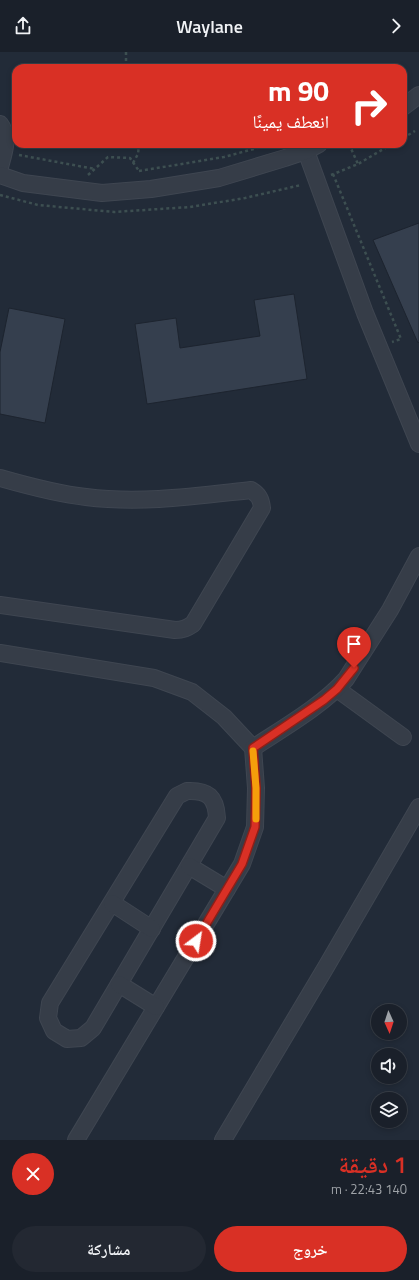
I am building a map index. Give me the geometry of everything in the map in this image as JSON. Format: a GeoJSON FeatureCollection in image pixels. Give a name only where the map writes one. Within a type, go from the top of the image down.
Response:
{"type":"FeatureCollection","features":[{"type":"Feature","properties":{"kind":"street"},"geometry":{"type":"LineString","coordinates":[[407,104],[419,95]]}},
{"type":"Feature","properties":{"kind":"street"},"geometry":{"type":"LineString","coordinates":[[0,124],[6,136],[2,160]]}},
{"type":"Feature","properties":{"kind":"street"},"geometry":{"type":"LineString","coordinates":[[0,175],[23,183],[102,193],[151,188],[219,178],[285,158],[310,148]]}},
{"type":"Feature","properties":{"kind":"street"},"geometry":{"type":"LineString","coordinates":[[312,148],[317,181],[378,347],[419,444]]}},
{"type":"Feature","properties":{"kind":"street"},"geometry":{"type":"LineString","coordinates":[[0,478],[40,490],[87,497],[135,500],[185,498],[250,490],[257,494],[261,500],[262,508],[193,624],[188,628],[175,630],[0,605]]}},
{"type":"Feature","properties":{"kind":"street"},"geometry":{"type":"LineString","coordinates":[[253,748],[324,700],[337,689],[354,668],[390,610],[419,556]]}},
{"type":"Feature","properties":{"kind":"street"},"geometry":{"type":"LineString","coordinates":[[0,653],[154,678],[192,692],[224,717],[253,748],[256,788],[255,827],[242,864],[76,1140]]}},
{"type":"Feature","properties":{"kind":"street"},"geometry":{"type":"LineString","coordinates":[[337,689],[403,737]]}},
{"type":"Feature","properties":{"kind":"street"},"geometry":{"type":"LineString","coordinates":[[187,791],[199,791],[210,796],[216,806],[217,818],[152,929],[93,1028],[81,1038],[67,1039],[54,1031],[48,1018],[50,1003],[112,903],[176,796],[187,791]]}},
{"type":"Feature","properties":{"kind":"street"},"geometry":{"type":"LineString","coordinates":[[223,1140],[326,968],[419,807]]}},
{"type":"Feature","properties":{"kind":"street"},"geometry":{"type":"LineString","coordinates":[[189,866],[227,889]]}},
{"type":"Feature","properties":{"kind":"street"},"geometry":{"type":"LineString","coordinates":[[112,903],[152,929]]}},
{"type":"Feature","properties":{"kind":"street"},"geometry":{"type":"LineString","coordinates":[[119,984],[156,1007]]}},
{"type":"Feature","properties":{"kind":"path"},"geometry":{"type":"LineString","coordinates":[[126,52],[126,64]]}},
{"type":"Feature","properties":{"kind":"path"},"geometry":{"type":"LineString","coordinates":[[407,135],[414,131]]}},
{"type":"Feature","properties":{"kind":"path"},"geometry":{"type":"LineString","coordinates":[[133,163],[138,154],[139,148]]}},
{"type":"Feature","properties":{"kind":"path"},"geometry":{"type":"LineString","coordinates":[[139,171],[224,157],[258,148]]}},
{"type":"Feature","properties":{"kind":"path"},"geometry":{"type":"LineString","coordinates":[[351,148],[358,164]]}},
{"type":"Feature","properties":{"kind":"path"},"geometry":{"type":"LineString","coordinates":[[0,195],[38,205],[114,212],[190,207],[245,198],[317,181],[358,164],[385,148]]}},
{"type":"Feature","properties":{"kind":"path"},"geometry":{"type":"LineString","coordinates":[[73,189],[108,158],[130,158],[151,188]]}},
{"type":"Feature","properties":{"kind":"path"},"geometry":{"type":"LineString","coordinates":[[2,160],[96,169]]}},
{"type":"Feature","properties":{"kind":"path"},"geometry":{"type":"LineString","coordinates":[[333,174],[401,339],[378,347]]}},
{"type":"Feature","properties":{"kind":"building"},"geometry":{"type":"Polygon","coordinates":[[[419,223],[419,342],[418,343],[373,240],[419,223]]]}},
{"type":"Feature","properties":{"kind":"building"},"geometry":{"type":"Polygon","coordinates":[[[294,294],[307,379],[147,404],[135,324],[176,318],[180,348],[260,336],[254,300],[294,294]]]}},
{"type":"Feature","properties":{"kind":"building"},"geometry":{"type":"Polygon","coordinates":[[[9,308],[65,319],[45,423],[0,414],[0,352],[9,308]]]}},
{"type":"Feature","properties":{"kind":"slow traffic"},"geometry":{"type":"LineString","coordinates":[[253,751],[256,788],[256,819]]}},
{"type":"Feature","properties":{"kind":"route"},"geometry":{"type":"LineString","coordinates":[[196,941],[242,864],[255,827],[256,788],[253,748],[324,700],[337,689],[354,668]]}}]}
